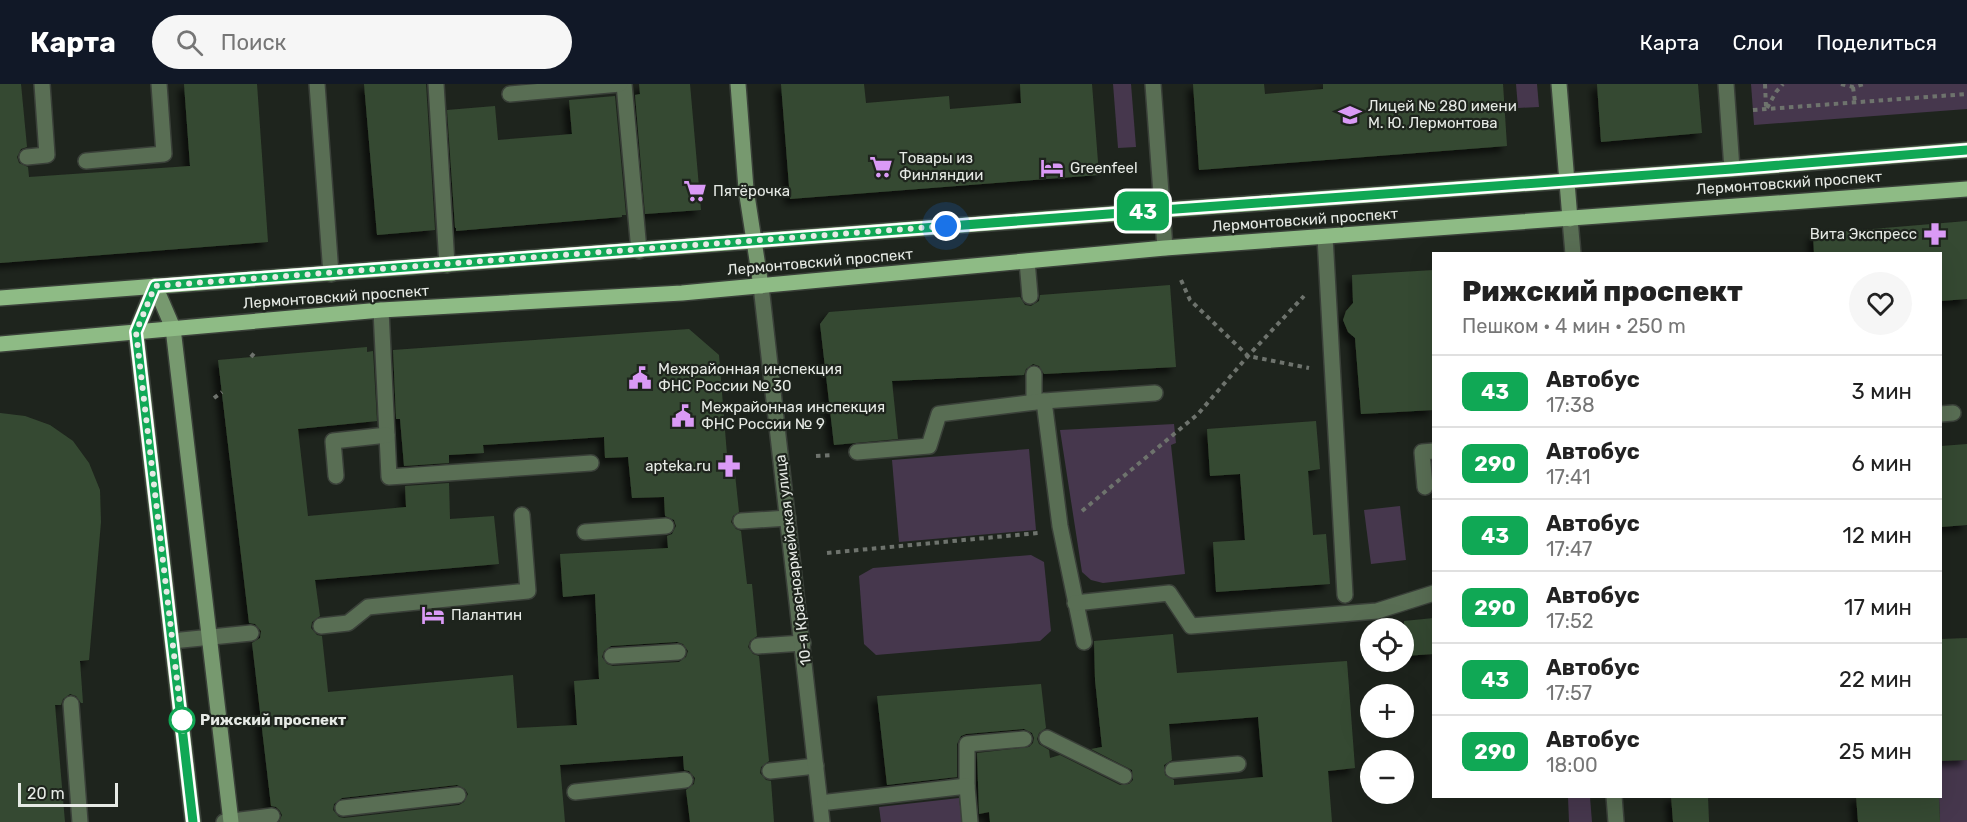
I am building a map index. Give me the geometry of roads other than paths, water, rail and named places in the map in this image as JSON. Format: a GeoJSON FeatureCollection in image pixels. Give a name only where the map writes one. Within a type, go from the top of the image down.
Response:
{"type":"FeatureCollection","features":[{"type":"Feature","properties":{"kind":"main road","name":"10-я Красноармейская улица"},"geometry":{"type":"LineString","coordinates":[[738,84],[746,182],[761,286]]}},
{"type":"Feature","properties":{"kind":"main road"},"geometry":{"type":"LineString","coordinates":[[1559,84],[1570,219]]}},
{"type":"Feature","properties":{"kind":"main road","name":"Лермонтовский проспект"},"geometry":{"type":"LineString","coordinates":[[0,298],[1162,210],[1567,182],[1967,150]]}},
{"type":"Feature","properties":{"kind":"main road","name":"Лермонтовский проспект"},"geometry":{"type":"LineString","coordinates":[[0,344],[381,310],[682,293],[1165,248],[1967,189]]}},
{"type":"Feature","properties":{"kind":"main road"},"geometry":{"type":"LineString","coordinates":[[155,286],[173,328],[210,637],[229,822]]}},
{"type":"Feature","properties":{"kind":"main road"},"geometry":{"type":"LineString","coordinates":[[155,286],[136,332],[193,822]]}},
{"type":"Feature","properties":{"kind":"street"},"geometry":{"type":"LineString","coordinates":[[27,157],[47,155],[42,84]]}},
{"type":"Feature","properties":{"kind":"street"},"geometry":{"type":"LineString","coordinates":[[86,161],[164,154],[159,84]]}},
{"type":"Feature","properties":{"kind":"street"},"geometry":{"type":"LineString","coordinates":[[317,84],[331,274]]}},
{"type":"Feature","properties":{"kind":"street"},"geometry":{"type":"LineString","coordinates":[[436,84],[447,265]]}},
{"type":"Feature","properties":{"kind":"street"},"geometry":{"type":"LineString","coordinates":[[510,94],[622,84],[639,251]]}},
{"type":"Feature","properties":{"kind":"street"},"geometry":{"type":"LineString","coordinates":[[1152,84],[1165,248]]}},
{"type":"Feature","properties":{"kind":"street"},"geometry":{"type":"LineString","coordinates":[[1726,84],[1732,169]]}},
{"type":"Feature","properties":{"kind":"street"},"geometry":{"type":"LineString","coordinates":[[1570,219],[1572,252]]}},
{"type":"Feature","properties":{"kind":"street"},"geometry":{"type":"LineString","coordinates":[[1325,237],[1345,595]]}},
{"type":"Feature","properties":{"kind":"street"},"geometry":{"type":"LineString","coordinates":[[1027,261],[1030,296]]}},
{"type":"Feature","properties":{"kind":"street","name":"10-я Красноармейская улица"},"geometry":{"type":"LineString","coordinates":[[761,286],[822,822]]}},
{"type":"Feature","properties":{"kind":"street"},"geometry":{"type":"LineString","coordinates":[[381,310],[389,477],[591,463]]}},
{"type":"Feature","properties":{"kind":"street"},"geometry":{"type":"LineString","coordinates":[[1034,374],[1060,526],[1084,642]]}},
{"type":"Feature","properties":{"kind":"street"},"geometry":{"type":"LineString","coordinates":[[857,452],[929,446],[939,414],[1039,402],[1155,393]]}},
{"type":"Feature","properties":{"kind":"street"},"geometry":{"type":"LineString","coordinates":[[336,476],[333,441],[387,435]]}},
{"type":"Feature","properties":{"kind":"street"},"geometry":{"type":"LineString","coordinates":[[1425,487],[1422,452],[1432,451]]}},
{"type":"Feature","properties":{"kind":"street"},"geometry":{"type":"LineString","coordinates":[[321,626],[348,623],[368,606],[528,591],[522,515]]}},
{"type":"Feature","properties":{"kind":"street"},"geometry":{"type":"LineString","coordinates":[[741,521],[788,518]]}},
{"type":"Feature","properties":{"kind":"street"},"geometry":{"type":"LineString","coordinates":[[585,532],[666,526]]}},
{"type":"Feature","properties":{"kind":"street"},"geometry":{"type":"LineString","coordinates":[[1075,603],[1169,592],[1191,626],[1377,611],[1432,594]]}},
{"type":"Feature","properties":{"kind":"street"},"geometry":{"type":"LineString","coordinates":[[172,641],[251,633]]}},
{"type":"Feature","properties":{"kind":"street"},"geometry":{"type":"LineString","coordinates":[[758,646],[802,642]]}},
{"type":"Feature","properties":{"kind":"street"},"geometry":{"type":"LineString","coordinates":[[612,656],[678,652]]}},
{"type":"Feature","properties":{"kind":"street"},"geometry":{"type":"LineString","coordinates":[[71,704],[80,822]]}},
{"type":"Feature","properties":{"kind":"street"},"geometry":{"type":"LineString","coordinates":[[1047,738],[1124,776]]}},
{"type":"Feature","properties":{"kind":"street"},"geometry":{"type":"LineString","coordinates":[[970,822],[967,744],[1024,739]]}},
{"type":"Feature","properties":{"kind":"street"},"geometry":{"type":"LineString","coordinates":[[1173,770],[1238,764]]}},
{"type":"Feature","properties":{"kind":"street"},"geometry":{"type":"LineString","coordinates":[[770,771],[816,766]]}},
{"type":"Feature","properties":{"kind":"street"},"geometry":{"type":"LineString","coordinates":[[575,792],[686,780]]}},
{"type":"Feature","properties":{"kind":"street"},"geometry":{"type":"LineString","coordinates":[[820,803],[967,786]]}},
{"type":"Feature","properties":{"kind":"street"},"geometry":{"type":"LineString","coordinates":[[343,808],[458,795]]}},
{"type":"Feature","properties":{"kind":"street"},"geometry":{"type":"LineString","coordinates":[[1614,798],[1616,822]]}},
{"type":"Feature","properties":{"kind":"street"},"geometry":{"type":"LineString","coordinates":[[229,822],[272,816]]}},
{"type":"Feature","properties":{"kind":"place","name":"Лицей № 280 имени М. Ю. Лермонтова"},"geometry":{"type":"Point","coordinates":[1350,115]}},
{"type":"Feature","properties":{"kind":"place","name":"Товары из Финляндии"},"geometry":{"type":"Point","coordinates":[881,167]}},
{"type":"Feature","properties":{"kind":"place","name":"Greenfeel"},"geometry":{"type":"Point","coordinates":[1052,168]}},
{"type":"Feature","properties":{"kind":"place","name":"Пятёрочка"},"geometry":{"type":"Point","coordinates":[695,191]}},
{"type":"Feature","properties":{"kind":"place","name":"Вита Экспресс"},"geometry":{"type":"Point","coordinates":[1935,234]}},
{"type":"Feature","properties":{"kind":"place","name":"Межрайонная инспекция ФНС России № 30"},"geometry":{"type":"Point","coordinates":[640,378]}},
{"type":"Feature","properties":{"kind":"place","name":"Межрайонная инспекция ФНС России № 9"},"geometry":{"type":"Point","coordinates":[683,416]}},
{"type":"Feature","properties":{"kind":"place","name":"apteka.ru"},"geometry":{"type":"Point","coordinates":[729,466]}},
{"type":"Feature","properties":{"kind":"place","name":"Палантин"},"geometry":{"type":"Point","coordinates":[433,615]}},
{"type":"Feature","properties":{"kind":"place","name":"Рижский проспект"},"geometry":{"type":"Point","coordinates":[182,720]}}]}
